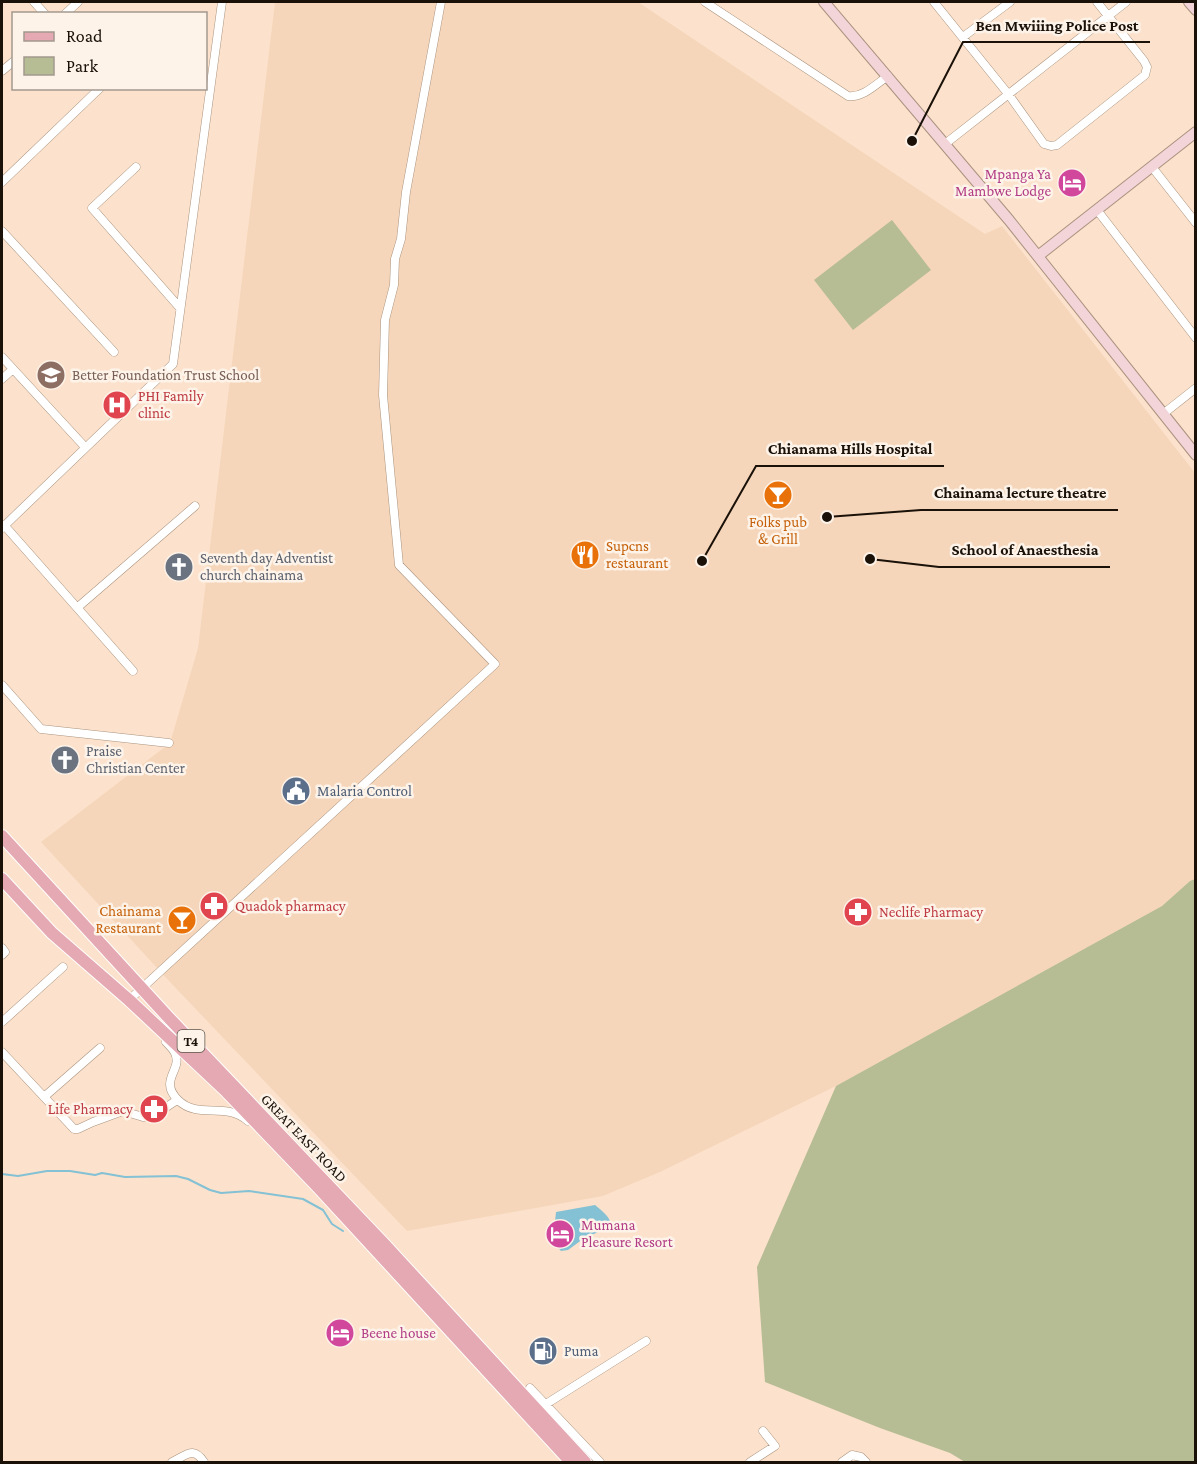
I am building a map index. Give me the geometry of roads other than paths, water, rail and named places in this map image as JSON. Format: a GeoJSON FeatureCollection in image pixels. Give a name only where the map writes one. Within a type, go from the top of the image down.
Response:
{"type":"FeatureCollection","features":[{"type":"Feature","properties":{"kind":"main road"},"geometry":{"type":"LineString","coordinates":[[824,2],[1038,256],[1196,454]]}},
{"type":"Feature","properties":{"kind":"main road"},"geometry":{"type":"LineString","coordinates":[[1189,2],[1196,10]]}},
{"type":"Feature","properties":{"kind":"main road"},"geometry":{"type":"LineString","coordinates":[[1038,256],[1196,132]]}},
{"type":"Feature","properties":{"kind":"main road","name":"GREAT EAST ROAD"},"geometry":{"type":"LineString","coordinates":[[2,836],[141,988],[384,1244],[585,1462]]}},
{"type":"Feature","properties":{"kind":"main road","name":"GREAT EAST ROAD"},"geometry":{"type":"LineString","coordinates":[[2,879],[52,933],[129,1000],[225,1090],[571,1462]]}},
{"type":"Feature","properties":{"kind":"street"},"geometry":{"type":"LineString","coordinates":[[134,671],[3,526],[173,364],[222,2]]}},
{"type":"Feature","properties":{"kind":"street"},"geometry":{"type":"LineString","coordinates":[[129,1000],[495,664],[399,565],[383,394],[385,320],[394,285],[395,259],[401,239],[406,192],[441,2]]}},
{"type":"Feature","properties":{"kind":"street"},"geometry":{"type":"LineString","coordinates":[[705,2],[848,96],[860,95],[888,76]]}},
{"type":"Feature","properties":{"kind":"street"},"geometry":{"type":"LineString","coordinates":[[934,2],[1009,95],[1044,144],[1051,146],[1057,145],[1145,75],[1147,67],[1144,61],[1097,2]]}},
{"type":"Feature","properties":{"kind":"street"},"geometry":{"type":"LineString","coordinates":[[963,37],[1010,2]]}},
{"type":"Feature","properties":{"kind":"street"},"geometry":{"type":"LineString","coordinates":[[945,144],[1126,2]]}},
{"type":"Feature","properties":{"kind":"street"},"geometry":{"type":"LineString","coordinates":[[207,44],[216,46]]}},
{"type":"Feature","properties":{"kind":"street"},"geometry":{"type":"LineString","coordinates":[[2,182],[98,90]]}},
{"type":"Feature","properties":{"kind":"street"},"geometry":{"type":"LineString","coordinates":[[136,167],[92,208],[180,308]]}},
{"type":"Feature","properties":{"kind":"street"},"geometry":{"type":"LineString","coordinates":[[1152,167],[1196,223]]}},
{"type":"Feature","properties":{"kind":"street"},"geometry":{"type":"LineString","coordinates":[[1097,210],[1196,338]]}},
{"type":"Feature","properties":{"kind":"street"},"geometry":{"type":"LineString","coordinates":[[2,231],[114,352]]}},
{"type":"Feature","properties":{"kind":"street"},"geometry":{"type":"LineString","coordinates":[[2,357],[85,447]]}},
{"type":"Feature","properties":{"kind":"street"},"geometry":{"type":"LineString","coordinates":[[2,379],[13,369]]}},
{"type":"Feature","properties":{"kind":"street"},"geometry":{"type":"LineString","coordinates":[[1163,414],[1196,388]]}},
{"type":"Feature","properties":{"kind":"street"},"geometry":{"type":"LineString","coordinates":[[78,607],[195,506]]}},
{"type":"Feature","properties":{"kind":"street"},"geometry":{"type":"LineString","coordinates":[[2,685],[41,729],[169,743]]}},
{"type":"Feature","properties":{"kind":"street"},"geometry":{"type":"LineString","coordinates":[[2,948],[5,952],[2,955]]}},
{"type":"Feature","properties":{"kind":"street"},"geometry":{"type":"LineString","coordinates":[[2,1022],[63,967]]}},
{"type":"Feature","properties":{"kind":"street"},"geometry":{"type":"LineString","coordinates":[[139,1010],[175,1052],[177,1060],[170,1085],[177,1100],[194,1110],[232,1112],[242,1116],[280,1155],[300,1168]]}},
{"type":"Feature","properties":{"kind":"street"},"geometry":{"type":"LineString","coordinates":[[44,1097],[100,1048]]}},
{"type":"Feature","properties":{"kind":"street"},"geometry":{"type":"LineString","coordinates":[[2,1052],[74,1129],[123,1111],[143,1117],[153,1116],[177,1100]]}},
{"type":"Feature","properties":{"kind":"street"},"geometry":{"type":"LineString","coordinates":[[546,1404],[646,1341]]}},
{"type":"Feature","properties":{"kind":"street"},"geometry":{"type":"LineString","coordinates":[[526,1398],[530,1388],[600,1462]]}},
{"type":"Feature","properties":{"kind":"street"},"geometry":{"type":"LineString","coordinates":[[750,1462],[776,1446],[763,1431]]}},
{"type":"Feature","properties":{"kind":"street"},"geometry":{"type":"LineString","coordinates":[[172,1462],[195,1452],[204,1462]]}},
{"type":"Feature","properties":{"kind":"street"},"geometry":{"type":"LineString","coordinates":[[842,1462],[852,1455],[861,1457],[866,1462]]}},
{"type":"Feature","properties":{"kind":"water"},"geometry":{"type":"Polygon","coordinates":[[[595,1205],[608,1217],[611,1226],[583,1239],[568,1250],[561,1251],[555,1237],[556,1212],[595,1205]]]}},
{"type":"Feature","properties":{"kind":"waterway"},"geometry":{"type":"LineString","coordinates":[[2,1174],[18,1176],[47,1171],[70,1171],[125,1177],[176,1176],[221,1193],[249,1191],[303,1199],[323,1210],[332,1224],[343,1231]]}},
{"type":"Feature","properties":{"kind":"place","name":"Ben Mwiiing Police Post"},"geometry":{"type":"Point","coordinates":[912,141]}},
{"type":"Feature","properties":{"kind":"place","name":"Mpanga Ya Mambwe Lodge"},"geometry":{"type":"Point","coordinates":[1072,183]}},
{"type":"Feature","properties":{"kind":"place","name":"Better Foundation Trust School"},"geometry":{"type":"Point","coordinates":[51,375]}},
{"type":"Feature","properties":{"kind":"place","name":"PHI Family clinic"},"geometry":{"type":"Point","coordinates":[117,405]}},
{"type":"Feature","properties":{"kind":"place","name":"Folks pub & Grill"},"geometry":{"type":"Point","coordinates":[778,495]}},
{"type":"Feature","properties":{"kind":"place","name":"Chainama lecture theatre"},"geometry":{"type":"Point","coordinates":[827,517]}},
{"type":"Feature","properties":{"kind":"place","name":"Supcns restaurant"},"geometry":{"type":"Point","coordinates":[585,555]}},
{"type":"Feature","properties":{"kind":"place","name":"School of Anaesthesia"},"geometry":{"type":"Point","coordinates":[870,559]}},
{"type":"Feature","properties":{"kind":"place","name":"Chianama Hills Hospital"},"geometry":{"type":"Point","coordinates":[702,561]}},
{"type":"Feature","properties":{"kind":"place","name":"Seventh day Adventist church chainama"},"geometry":{"type":"Point","coordinates":[179,567]}},
{"type":"Feature","properties":{"kind":"place","name":"Praise Christian Center"},"geometry":{"type":"Point","coordinates":[65,760]}},
{"type":"Feature","properties":{"kind":"place","name":"Malaria Control"},"geometry":{"type":"Point","coordinates":[296,791]}},
{"type":"Feature","properties":{"kind":"place","name":"Quadok pharmacy"},"geometry":{"type":"Point","coordinates":[214,906]}},
{"type":"Feature","properties":{"kind":"place","name":"Neclife Pharmacy"},"geometry":{"type":"Point","coordinates":[858,912]}},
{"type":"Feature","properties":{"kind":"place","name":"Chainama Restaurant"},"geometry":{"type":"Point","coordinates":[182,920]}},
{"type":"Feature","properties":{"kind":"place","name":"Life Pharmacy"},"geometry":{"type":"Point","coordinates":[154,1109]}},
{"type":"Feature","properties":{"kind":"place","name":"Mumana Pleasure Resort"},"geometry":{"type":"Point","coordinates":[560,1234]}},
{"type":"Feature","properties":{"kind":"place","name":"Beene house"},"geometry":{"type":"Point","coordinates":[340,1333]}},
{"type":"Feature","properties":{"kind":"place","name":"Puma"},"geometry":{"type":"Point","coordinates":[543,1351]}}]}
